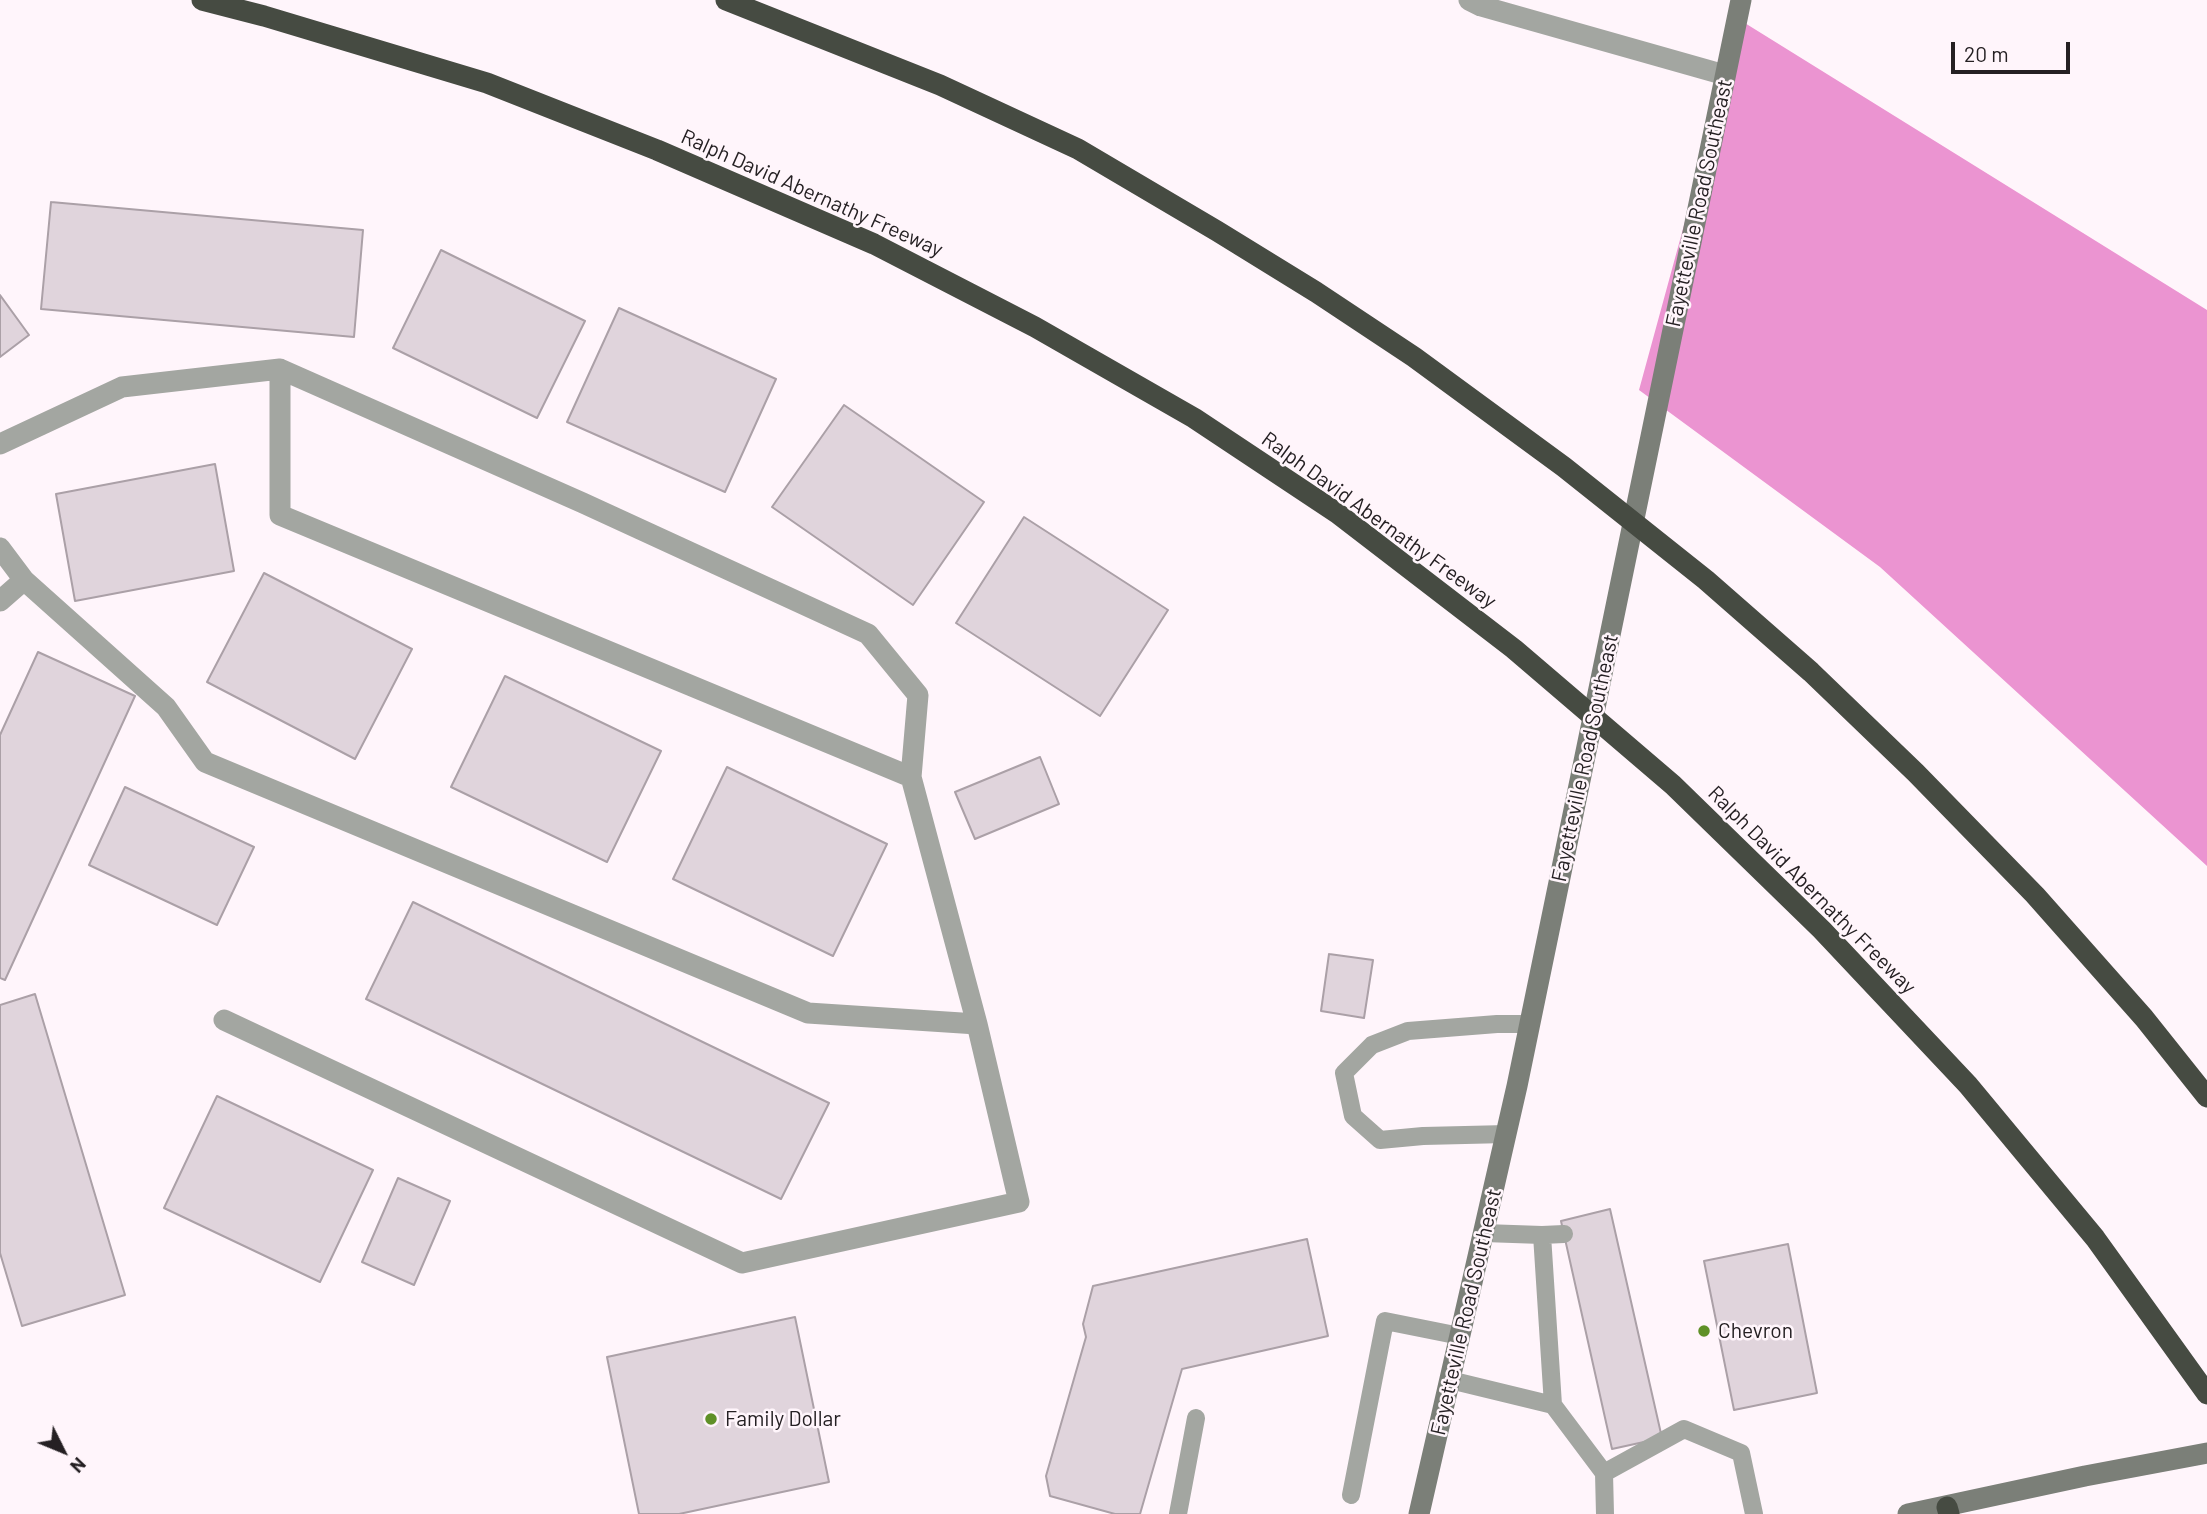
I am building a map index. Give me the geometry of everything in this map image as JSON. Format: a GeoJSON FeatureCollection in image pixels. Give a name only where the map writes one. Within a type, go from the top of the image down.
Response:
{"type":"FeatureCollection","features":[{"type":"Feature","properties":{"kind":"highway","name":"Ralph David Abernathy Freeway"},"geometry":{"type":"LineString","coordinates":[[202,0],[487,83],[657,150],[874,244],[1035,327],[1194,418],[1336,513],[1535,667],[1673,785],[1822,930],[1968,1085],[2095,1238],[2207,1394]]}},
{"type":"Feature","properties":{"kind":"highway"},"geometry":{"type":"LineString","coordinates":[[726,0],[940,85],[1077,149],[1316,292],[1414,357],[1563,467],[1706,580],[1811,672],[1916,773],[2044,905],[2144,1018],[2207,1097]]}},
{"type":"Feature","properties":{"kind":"street"},"geometry":{"type":"LineString","coordinates":[[1469,0],[1481,6],[1725,75]]}},
{"type":"Feature","properties":{"kind":"street","name":"Fayetteville Road Southeast"},"geometry":{"type":"LineString","coordinates":[[1419,1514],[1507,1134],[1741,0]]}},
{"type":"Feature","properties":{"kind":"street"},"geometry":{"type":"LineString","coordinates":[[280,369],[280,515],[911,777]]}},
{"type":"Feature","properties":{"kind":"street"},"geometry":{"type":"LineString","coordinates":[[0,444],[122,387],[280,369],[583,503],[868,634],[919,695],[911,777],[977,1024],[1019,1202],[742,1263],[224,1020]]}},
{"type":"Feature","properties":{"kind":"street"},"geometry":{"type":"LineString","coordinates":[[0,548],[24,580],[166,707],[205,762],[808,1013],[977,1024]]}},
{"type":"Feature","properties":{"kind":"street"},"geometry":{"type":"LineString","coordinates":[[0,601],[24,580]]}},
{"type":"Feature","properties":{"kind":"street"},"geometry":{"type":"LineString","coordinates":[[1908,1514],[1948,1511],[2085,1476],[2207,1452]]}},
{"type":"Feature","properties":{"kind":"lane"},"geometry":{"type":"LineString","coordinates":[[1507,1134],[1380,1140],[1353,1116],[1344,1073],[1372,1045],[1408,1031],[1530,1024]]}},
{"type":"Feature","properties":{"kind":"lane"},"geometry":{"type":"LineString","coordinates":[[1484,1233],[1564,1234]]}},
{"type":"Feature","properties":{"kind":"lane"},"geometry":{"type":"LineString","coordinates":[[1542,1235],[1553,1405],[1604,1473],[1605,1514]]}},
{"type":"Feature","properties":{"kind":"lane"},"geometry":{"type":"LineString","coordinates":[[1352,1495],[1385,1321],[1460,1336]]}},
{"type":"Feature","properties":{"kind":"lane"},"geometry":{"type":"LineString","coordinates":[[1450,1380],[1553,1405]]}},
{"type":"Feature","properties":{"kind":"lane"},"geometry":{"type":"LineString","coordinates":[[1178,1514],[1196,1418]]}},
{"type":"Feature","properties":{"kind":"lane"},"geometry":{"type":"LineString","coordinates":[[1604,1473],[1684,1429],[1741,1453],[1754,1514]]}},
{"type":"Feature","properties":{"kind":"shaded area"},"geometry":{"type":"Polygon","coordinates":[[[1740,20],[2207,310],[2207,866],[1880,567],[1639,390],[1740,20]]]}},
{"type":"Feature","properties":{"kind":"building"},"geometry":{"type":"Polygon","coordinates":[[[51,202],[363,230],[354,337],[41,309],[51,202]]]}},
{"type":"Feature","properties":{"kind":"building"},"geometry":{"type":"Polygon","coordinates":[[[441,250],[585,321],[537,418],[393,348],[441,250]]]}},
{"type":"Feature","properties":{"kind":"building"},"geometry":{"type":"Polygon","coordinates":[[[0,295],[29,335],[0,357],[0,295]]]}},
{"type":"Feature","properties":{"kind":"building"},"geometry":{"type":"Polygon","coordinates":[[[619,308],[776,379],[725,492],[567,422],[619,308]]]}},
{"type":"Feature","properties":{"kind":"building"},"geometry":{"type":"Polygon","coordinates":[[[844,405],[984,502],[913,605],[772,507],[844,405]]]}},
{"type":"Feature","properties":{"kind":"building"},"geometry":{"type":"Polygon","coordinates":[[[215,464],[234,571],[75,601],[56,494],[215,464]]]}},
{"type":"Feature","properties":{"kind":"building"},"geometry":{"type":"Polygon","coordinates":[[[1024,517],[1168,610],[1100,716],[956,623],[1024,517]]]}},
{"type":"Feature","properties":{"kind":"building"},"geometry":{"type":"Polygon","coordinates":[[[264,573],[412,649],[355,759],[207,682],[264,573]]]}},
{"type":"Feature","properties":{"kind":"building"},"geometry":{"type":"Polygon","coordinates":[[[38,652],[135,696],[5,980],[0,978],[0,735],[38,652]]]}},
{"type":"Feature","properties":{"kind":"building"},"geometry":{"type":"Polygon","coordinates":[[[505,676],[661,751],[607,862],[451,787],[505,676]]]}},
{"type":"Feature","properties":{"kind":"building"},"geometry":{"type":"Polygon","coordinates":[[[1040,757],[1059,804],[975,839],[955,792],[1040,757]]]}},
{"type":"Feature","properties":{"kind":"building"},"geometry":{"type":"Polygon","coordinates":[[[727,767],[887,844],[833,956],[673,879],[727,767]]]}},
{"type":"Feature","properties":{"kind":"building"},"geometry":{"type":"Polygon","coordinates":[[[125,787],[254,847],[217,925],[89,865],[125,787]]]}},
{"type":"Feature","properties":{"kind":"building"},"geometry":{"type":"Polygon","coordinates":[[[413,902],[829,1103],[781,1199],[366,999],[413,902]]]}},
{"type":"Feature","properties":{"kind":"building"},"geometry":{"type":"Polygon","coordinates":[[[1329,954],[1373,960],[1364,1018],[1321,1011],[1329,954]]]}},
{"type":"Feature","properties":{"kind":"building"},"geometry":{"type":"Polygon","coordinates":[[[35,994],[125,1295],[22,1326],[0,1253],[0,1005],[35,994]]]}},
{"type":"Feature","properties":{"kind":"building"},"geometry":{"type":"Polygon","coordinates":[[[217,1096],[373,1170],[320,1282],[164,1208],[217,1096]]]}},
{"type":"Feature","properties":{"kind":"building"},"geometry":{"type":"Polygon","coordinates":[[[398,1178],[450,1201],[414,1285],[362,1262],[398,1178]]]}},
{"type":"Feature","properties":{"kind":"building"},"geometry":{"type":"Polygon","coordinates":[[[1610,1209],[1662,1438],[1612,1449],[1561,1221],[1610,1209]]]}},
{"type":"Feature","properties":{"kind":"building"},"geometry":{"type":"Polygon","coordinates":[[[1307,1239],[1328,1336],[1182,1369],[1140,1514],[1115,1514],[1050,1496],[1046,1476],[1086,1337],[1083,1324],[1093,1286],[1307,1239]]]}},
{"type":"Feature","properties":{"kind":"building"},"geometry":{"type":"Polygon","coordinates":[[[1788,1244],[1817,1393],[1734,1410],[1704,1261],[1788,1244]]]}},
{"type":"Feature","properties":{"kind":"building"},"geometry":{"type":"Polygon","coordinates":[[[795,1317],[829,1482],[679,1514],[639,1514],[607,1357],[795,1317]]]}},
{"type":"Feature","properties":{"kind":"place","name":"Chevron"},"geometry":{"type":"Point","coordinates":[1704,1331]}},
{"type":"Feature","properties":{"kind":"place","name":"Family Dollar"},"geometry":{"type":"Point","coordinates":[711,1419]}}]}
